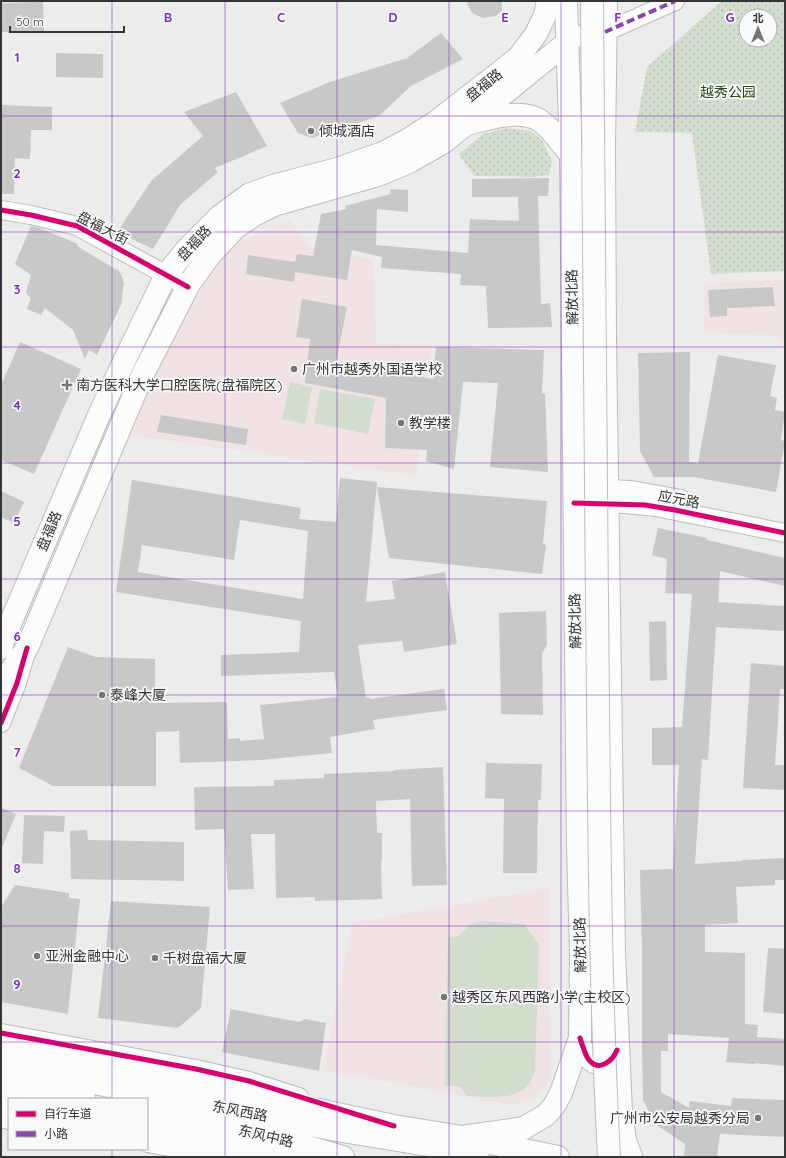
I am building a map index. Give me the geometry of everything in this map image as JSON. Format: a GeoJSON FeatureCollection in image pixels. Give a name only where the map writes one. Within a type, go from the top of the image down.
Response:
{"type":"FeatureCollection","features":[{"type":"Feature","properties":{"kind":"main road"},"geometry":{"type":"LineString","coordinates":[[518,58],[536,34],[545,15],[548,1]]}},
{"type":"Feature","properties":{"kind":"main road","name":"解放北路"},"geometry":{"type":"LineString","coordinates":[[434,1146],[462,1137],[524,1128],[546,1115],[554,1106],[561,1093],[580,1038],[581,952],[578,856],[571,155],[563,49],[566,1]]}},
{"type":"Feature","properties":{"kind":"main road","name":"解放北路"},"geometry":{"type":"LineString","coordinates":[[582,1],[583,256],[591,903],[600,1157]]}},
{"type":"Feature","properties":{"kind":"main road"},"geometry":{"type":"LineString","coordinates":[[1,685],[27,648],[142,376],[188,287],[213,251],[236,227],[254,215],[274,205],[371,177],[409,162],[444,142],[563,49],[602,11]]}},
{"type":"Feature","properties":{"kind":"main road"},"geometry":{"type":"LineString","coordinates":[[602,11],[605,101],[607,496],[614,936],[617,1050],[621,1112],[625,1140],[631,1157]]}},
{"type":"Feature","properties":{"kind":"main road","name":"解放北路"},"geometry":{"type":"LineString","coordinates":[[602,11],[592,276],[602,979],[609,1157]]}},
{"type":"Feature","properties":{"kind":"main road"},"geometry":{"type":"LineString","coordinates":[[518,58],[534,53],[563,49],[583,59],[594,69],[599,79],[605,101]]}},
{"type":"Feature","properties":{"kind":"main road","name":"盘福路"},"geometry":{"type":"LineString","coordinates":[[2,643],[99,416],[166,275],[188,248],[210,225],[231,207],[250,194],[272,186],[358,162],[383,153],[406,141],[436,122],[518,58]]}},
{"type":"Feature","properties":{"kind":"main road"},"geometry":{"type":"LineString","coordinates":[[464,125],[509,115],[533,117],[544,124],[571,155]]}},
{"type":"Feature","properties":{"kind":"main road","name":"应元路"},"geometry":{"type":"LineString","coordinates":[[574,503],[607,496]]}},
{"type":"Feature","properties":{"kind":"main road"},"geometry":{"type":"LineString","coordinates":[[1,1047],[196,1084],[394,1126],[462,1137],[558,1157]]}},
{"type":"Feature","properties":{"kind":"main road","name":"东风西路"},"geometry":{"type":"LineString","coordinates":[[1,1065],[336,1130],[434,1146],[478,1157]]}},
{"type":"Feature","properties":{"kind":"main road"},"geometry":{"type":"LineString","coordinates":[[1,1083],[79,1098]]}},
{"type":"Feature","properties":{"kind":"main road"},"geometry":{"type":"LineString","coordinates":[[148,1111],[186,1128],[318,1157]]}},
{"type":"Feature","properties":{"kind":"main road"},"geometry":{"type":"LineString","coordinates":[[148,1129],[186,1128]]}},
{"type":"Feature","properties":{"kind":"main road","name":"东风中路"},"geometry":{"type":"LineString","coordinates":[[186,1128],[280,1139],[343,1157]]}},
{"type":"Feature","properties":{"kind":"street"},"geometry":{"type":"LineString","coordinates":[[602,11],[675,1]]}},
{"type":"Feature","properties":{"kind":"street","name":"盘福大街"},"geometry":{"type":"LineString","coordinates":[[1,210],[31,215],[77,226],[188,287]]}},
{"type":"Feature","properties":{"kind":"street","name":"应元路"},"geometry":{"type":"LineString","coordinates":[[607,496],[631,490],[661,495],[785,522]]}},
{"type":"Feature","properties":{"kind":"street"},"geometry":{"type":"LineString","coordinates":[[607,496],[785,533]]}},
{"type":"Feature","properties":{"kind":"street"},"geometry":{"type":"LineString","coordinates":[[1,723],[17,683],[27,648]]}},
{"type":"Feature","properties":{"kind":"street"},"geometry":{"type":"LineString","coordinates":[[1,1033],[203,1070],[248,1081],[394,1126]]}},
{"type":"Feature","properties":{"kind":"street"},"geometry":{"type":"LineString","coordinates":[[580,1038],[589,1061],[593,1063],[608,1063],[614,1058],[617,1050]]}},
{"type":"Feature","properties":{"kind":"street"},"geometry":{"type":"LineString","coordinates":[[148,1143],[201,1152],[263,1157]]}},
{"type":"Feature","properties":{"kind":"shaded area","name":"广州市越秀外国语学校"},"geometry":{"type":"Polygon","coordinates":[[[290,220],[312,247],[373,260],[376,344],[432,345],[416,475],[127,435],[145,393],[222,251],[290,220]]]}},
{"type":"Feature","properties":{"kind":"shaded area"},"geometry":{"type":"Polygon","coordinates":[[[785,280],[785,347],[775,335],[705,333],[703,283],[785,280]]]}},
{"type":"Feature","properties":{"kind":"shaded area","name":"越秀区东风西路小学(主校区)"},"geometry":{"type":"Polygon","coordinates":[[[549,888],[550,1078],[539,1096],[513,1105],[324,1070],[352,923],[549,888]]]}},
{"type":"Feature","properties":{"kind":"green space","name":"越秀公园"},"geometry":{"type":"Polygon","coordinates":[[[722,1],[785,1],[785,271],[711,274],[692,133],[635,132],[647,67],[722,1]]]}},
{"type":"Feature","properties":{"kind":"green space"},"geometry":{"type":"Polygon","coordinates":[[[507,128],[530,131],[542,140],[552,161],[549,175],[533,177],[474,176],[459,154],[483,134],[507,128]]]}},
{"type":"Feature","properties":{"kind":"green space"},"geometry":{"type":"Polygon","coordinates":[[[290,382],[312,387],[305,424],[282,419],[290,382]]]}},
{"type":"Feature","properties":{"kind":"green space"},"geometry":{"type":"Polygon","coordinates":[[[320,389],[375,399],[368,434],[314,423],[320,389]]]}},
{"type":"Feature","properties":{"kind":"green space"},"geometry":{"type":"Polygon","coordinates":[[[484,921],[524,924],[539,945],[535,1072],[529,1084],[523,1090],[503,1097],[467,1096],[460,1087],[445,1085],[448,937],[458,936],[471,924],[484,921]]]}},
{"type":"Feature","properties":{"kind":"building"},"geometry":{"type":"Polygon","coordinates":[[[466,1],[502,1],[502,10],[496,16],[483,18],[472,13],[466,1]]]}},
{"type":"Feature","properties":{"kind":"building"},"geometry":{"type":"Polygon","coordinates":[[[43,2],[44,31],[1,32],[1,3],[43,2]]]}},
{"type":"Feature","properties":{"kind":"building"},"geometry":{"type":"Polygon","coordinates":[[[441,33],[463,59],[411,86],[379,116],[312,138],[298,133],[280,103],[330,82],[407,58],[441,33]]]}},
{"type":"Feature","properties":{"kind":"building"},"geometry":{"type":"Polygon","coordinates":[[[56,53],[103,54],[103,78],[56,77],[56,53]]]}},
{"type":"Feature","properties":{"kind":"building"},"geometry":{"type":"Polygon","coordinates":[[[236,92],[267,146],[215,168],[218,172],[180,205],[153,249],[117,232],[152,180],[203,136],[184,112],[236,92]]]}},
{"type":"Feature","properties":{"kind":"building"},"geometry":{"type":"Polygon","coordinates":[[[1,105],[52,107],[52,130],[31,130],[30,159],[15,158],[14,194],[1,194],[1,105]]]}},
{"type":"Feature","properties":{"kind":"building"},"geometry":{"type":"Polygon","coordinates":[[[549,178],[548,196],[538,196],[541,304],[550,303],[552,327],[488,328],[486,286],[460,285],[461,274],[381,268],[382,257],[352,250],[347,280],[295,272],[294,282],[246,274],[248,255],[295,262],[297,254],[313,256],[321,214],[346,209],[345,206],[390,194],[391,189],[408,190],[408,212],[377,209],[376,245],[468,253],[470,219],[519,221],[518,197],[472,197],[472,179],[549,178]]]}},
{"type":"Feature","properties":{"kind":"building"},"geometry":{"type":"Polygon","coordinates":[[[31,226],[78,244],[77,246],[120,272],[124,283],[121,305],[97,355],[89,350],[85,359],[73,330],[45,308],[41,315],[27,309],[31,298],[26,293],[31,275],[15,264],[31,226]]]}},
{"type":"Feature","properties":{"kind":"building"},"geometry":{"type":"Polygon","coordinates":[[[773,287],[775,306],[727,308],[727,316],[710,317],[708,290],[773,287]]]}},
{"type":"Feature","properties":{"kind":"building"},"geometry":{"type":"Polygon","coordinates":[[[302,299],[347,307],[336,362],[433,379],[436,347],[544,350],[542,393],[545,394],[548,472],[490,467],[498,383],[463,382],[454,469],[426,461],[427,450],[385,448],[386,398],[305,383],[310,339],[296,337],[302,299]]]}},
{"type":"Feature","properties":{"kind":"building"},"geometry":{"type":"Polygon","coordinates":[[[20,342],[81,369],[34,474],[1,460],[1,385],[20,342]]]}},
{"type":"Feature","properties":{"kind":"building"},"geometry":{"type":"Polygon","coordinates":[[[690,352],[689,462],[698,463],[718,355],[776,365],[770,396],[777,398],[775,410],[785,412],[781,440],[785,442],[776,492],[693,477],[654,477],[640,451],[638,353],[690,352]]]}},
{"type":"Feature","properties":{"kind":"building"},"geometry":{"type":"Polygon","coordinates":[[[161,415],[248,429],[246,445],[157,432],[161,415]]]}},
{"type":"Feature","properties":{"kind":"building"},"geometry":{"type":"Polygon","coordinates":[[[340,478],[377,482],[366,602],[395,599],[392,581],[445,572],[457,644],[404,652],[402,641],[358,645],[366,698],[369,697],[370,699],[444,689],[447,710],[373,720],[375,729],[330,737],[332,753],[261,760],[180,763],[179,731],[156,732],[156,786],[53,786],[19,768],[68,647],[96,657],[155,659],[155,703],[227,702],[228,739],[240,738],[240,741],[264,739],[260,705],[338,697],[334,672],[221,676],[221,655],[299,652],[301,621],[116,592],[132,480],[301,508],[299,519],[336,522],[340,478]],[[240,520],[234,560],[142,545],[138,572],[303,599],[308,531],[240,520]]]}},
{"type":"Feature","properties":{"kind":"building"},"geometry":{"type":"Polygon","coordinates":[[[377,487],[547,501],[543,544],[546,545],[542,574],[389,558],[377,487]]]}},
{"type":"Feature","properties":{"kind":"building"},"geometry":{"type":"Polygon","coordinates":[[[1,491],[24,502],[14,523],[1,517],[1,491]]]}},
{"type":"Feature","properties":{"kind":"building"},"geometry":{"type":"Polygon","coordinates":[[[658,528],[707,538],[707,540],[785,558],[785,586],[720,571],[718,602],[785,606],[785,631],[716,627],[708,760],[702,759],[695,864],[785,858],[785,880],[775,880],[775,885],[736,887],[738,923],[705,925],[705,952],[745,953],[745,1024],[758,1025],[757,1037],[785,1039],[785,1066],[726,1062],[729,1038],[668,1034],[668,1051],[661,1051],[661,1092],[689,1108],[690,1101],[731,1106],[732,1098],[785,1100],[785,1137],[720,1134],[717,1157],[684,1157],[685,1144],[655,1124],[643,1100],[640,870],[673,869],[679,765],[652,765],[652,728],[682,727],[692,594],[665,593],[667,559],[652,555],[658,528]]]}},
{"type":"Feature","properties":{"kind":"building"},"geometry":{"type":"Polygon","coordinates":[[[546,611],[547,645],[542,653],[543,715],[501,714],[499,613],[546,611]]]}},
{"type":"Feature","properties":{"kind":"building"},"geometry":{"type":"Polygon","coordinates":[[[666,621],[667,680],[650,681],[649,622],[666,621]]]}},
{"type":"Feature","properties":{"kind":"building"},"geometry":{"type":"Polygon","coordinates":[[[751,663],[785,666],[785,689],[780,689],[775,765],[785,765],[785,790],[743,788],[751,663]]]}},
{"type":"Feature","properties":{"kind":"building"},"geometry":{"type":"Polygon","coordinates":[[[486,763],[542,764],[541,800],[538,800],[537,873],[503,873],[504,799],[485,798],[486,763]]]}},
{"type":"Feature","properties":{"kind":"building"},"geometry":{"type":"Polygon","coordinates":[[[443,767],[447,885],[412,886],[410,799],[376,801],[377,833],[382,833],[382,899],[315,901],[315,897],[276,898],[275,834],[251,834],[254,889],[228,890],[224,829],[195,830],[194,787],[274,786],[274,780],[324,778],[324,774],[443,767]]]}},
{"type":"Feature","properties":{"kind":"building"},"geometry":{"type":"Polygon","coordinates":[[[1,808],[16,814],[1,850],[1,808]]]}},
{"type":"Feature","properties":{"kind":"building"},"geometry":{"type":"Polygon","coordinates":[[[24,815],[65,816],[64,832],[44,831],[43,864],[22,863],[24,815]]]}},
{"type":"Feature","properties":{"kind":"building"},"geometry":{"type":"Polygon","coordinates":[[[87,830],[88,840],[184,842],[184,881],[71,879],[70,831],[87,830]]]}},
{"type":"Feature","properties":{"kind":"building","name":"亚洲金融中心"},"geometry":{"type":"Polygon","coordinates":[[[15,885],[69,893],[69,898],[80,899],[68,1014],[1,1002],[1,907],[15,885]]]}},
{"type":"Feature","properties":{"kind":"building","name":"千树盘福大厦"},"geometry":{"type":"Polygon","coordinates":[[[111,901],[210,907],[201,1008],[178,1028],[98,1018],[111,901]]]}},
{"type":"Feature","properties":{"kind":"building"},"geometry":{"type":"Polygon","coordinates":[[[768,948],[785,949],[785,1014],[763,1012],[768,948]]]}},
{"type":"Feature","properties":{"kind":"building"},"geometry":{"type":"Polygon","coordinates":[[[231,1009],[299,1022],[305,1019],[326,1023],[319,1071],[222,1052],[231,1009]]]}},
{"type":"Feature","properties":{"kind":"marked path"},"geometry":{"type":"LineString","coordinates":[[605,32],[675,1]]}},
{"type":"Feature","properties":{"kind":"cycle path"},"geometry":{"type":"LineString","coordinates":[[1,210],[31,215],[77,226],[188,287]]}},
{"type":"Feature","properties":{"kind":"cycle path"},"geometry":{"type":"LineString","coordinates":[[574,503],[645,505],[785,533]]}},
{"type":"Feature","properties":{"kind":"cycle path"},"geometry":{"type":"LineString","coordinates":[[1,723],[17,683],[27,648]]}},
{"type":"Feature","properties":{"kind":"cycle path"},"geometry":{"type":"LineString","coordinates":[[1,1033],[196,1069],[249,1081],[394,1126]]}},
{"type":"Feature","properties":{"kind":"cycle path"},"geometry":{"type":"LineString","coordinates":[[580,1038],[587,1057],[594,1064],[602,1065],[606,1063],[617,1050]]}},
{"type":"Feature","properties":{"kind":"place","name":"倾城酒店"},"geometry":{"type":"Point","coordinates":[311,131]}},
{"type":"Feature","properties":{"kind":"place","name":"广州市越秀外国语学校"},"geometry":{"type":"Point","coordinates":[294,369]}},
{"type":"Feature","properties":{"kind":"place","name":"南方医科大学口腔医院(盘福院区)"},"geometry":{"type":"Point","coordinates":[67,385]}},
{"type":"Feature","properties":{"kind":"place","name":"教学楼"},"geometry":{"type":"Point","coordinates":[401,423]}},
{"type":"Feature","properties":{"kind":"place","name":"泰峰大厦"},"geometry":{"type":"Point","coordinates":[102,695]}},
{"type":"Feature","properties":{"kind":"place","name":"亚洲金融中心"},"geometry":{"type":"Point","coordinates":[37,956]}},
{"type":"Feature","properties":{"kind":"place","name":"千树盘福大厦"},"geometry":{"type":"Point","coordinates":[155,958]}},
{"type":"Feature","properties":{"kind":"place","name":"越秀区东风西路小学(主校区)"},"geometry":{"type":"Point","coordinates":[444,997]}},
{"type":"Feature","properties":{"kind":"place","name":"广州市公安局越秀分局"},"geometry":{"type":"Point","coordinates":[758,1118]}}]}
